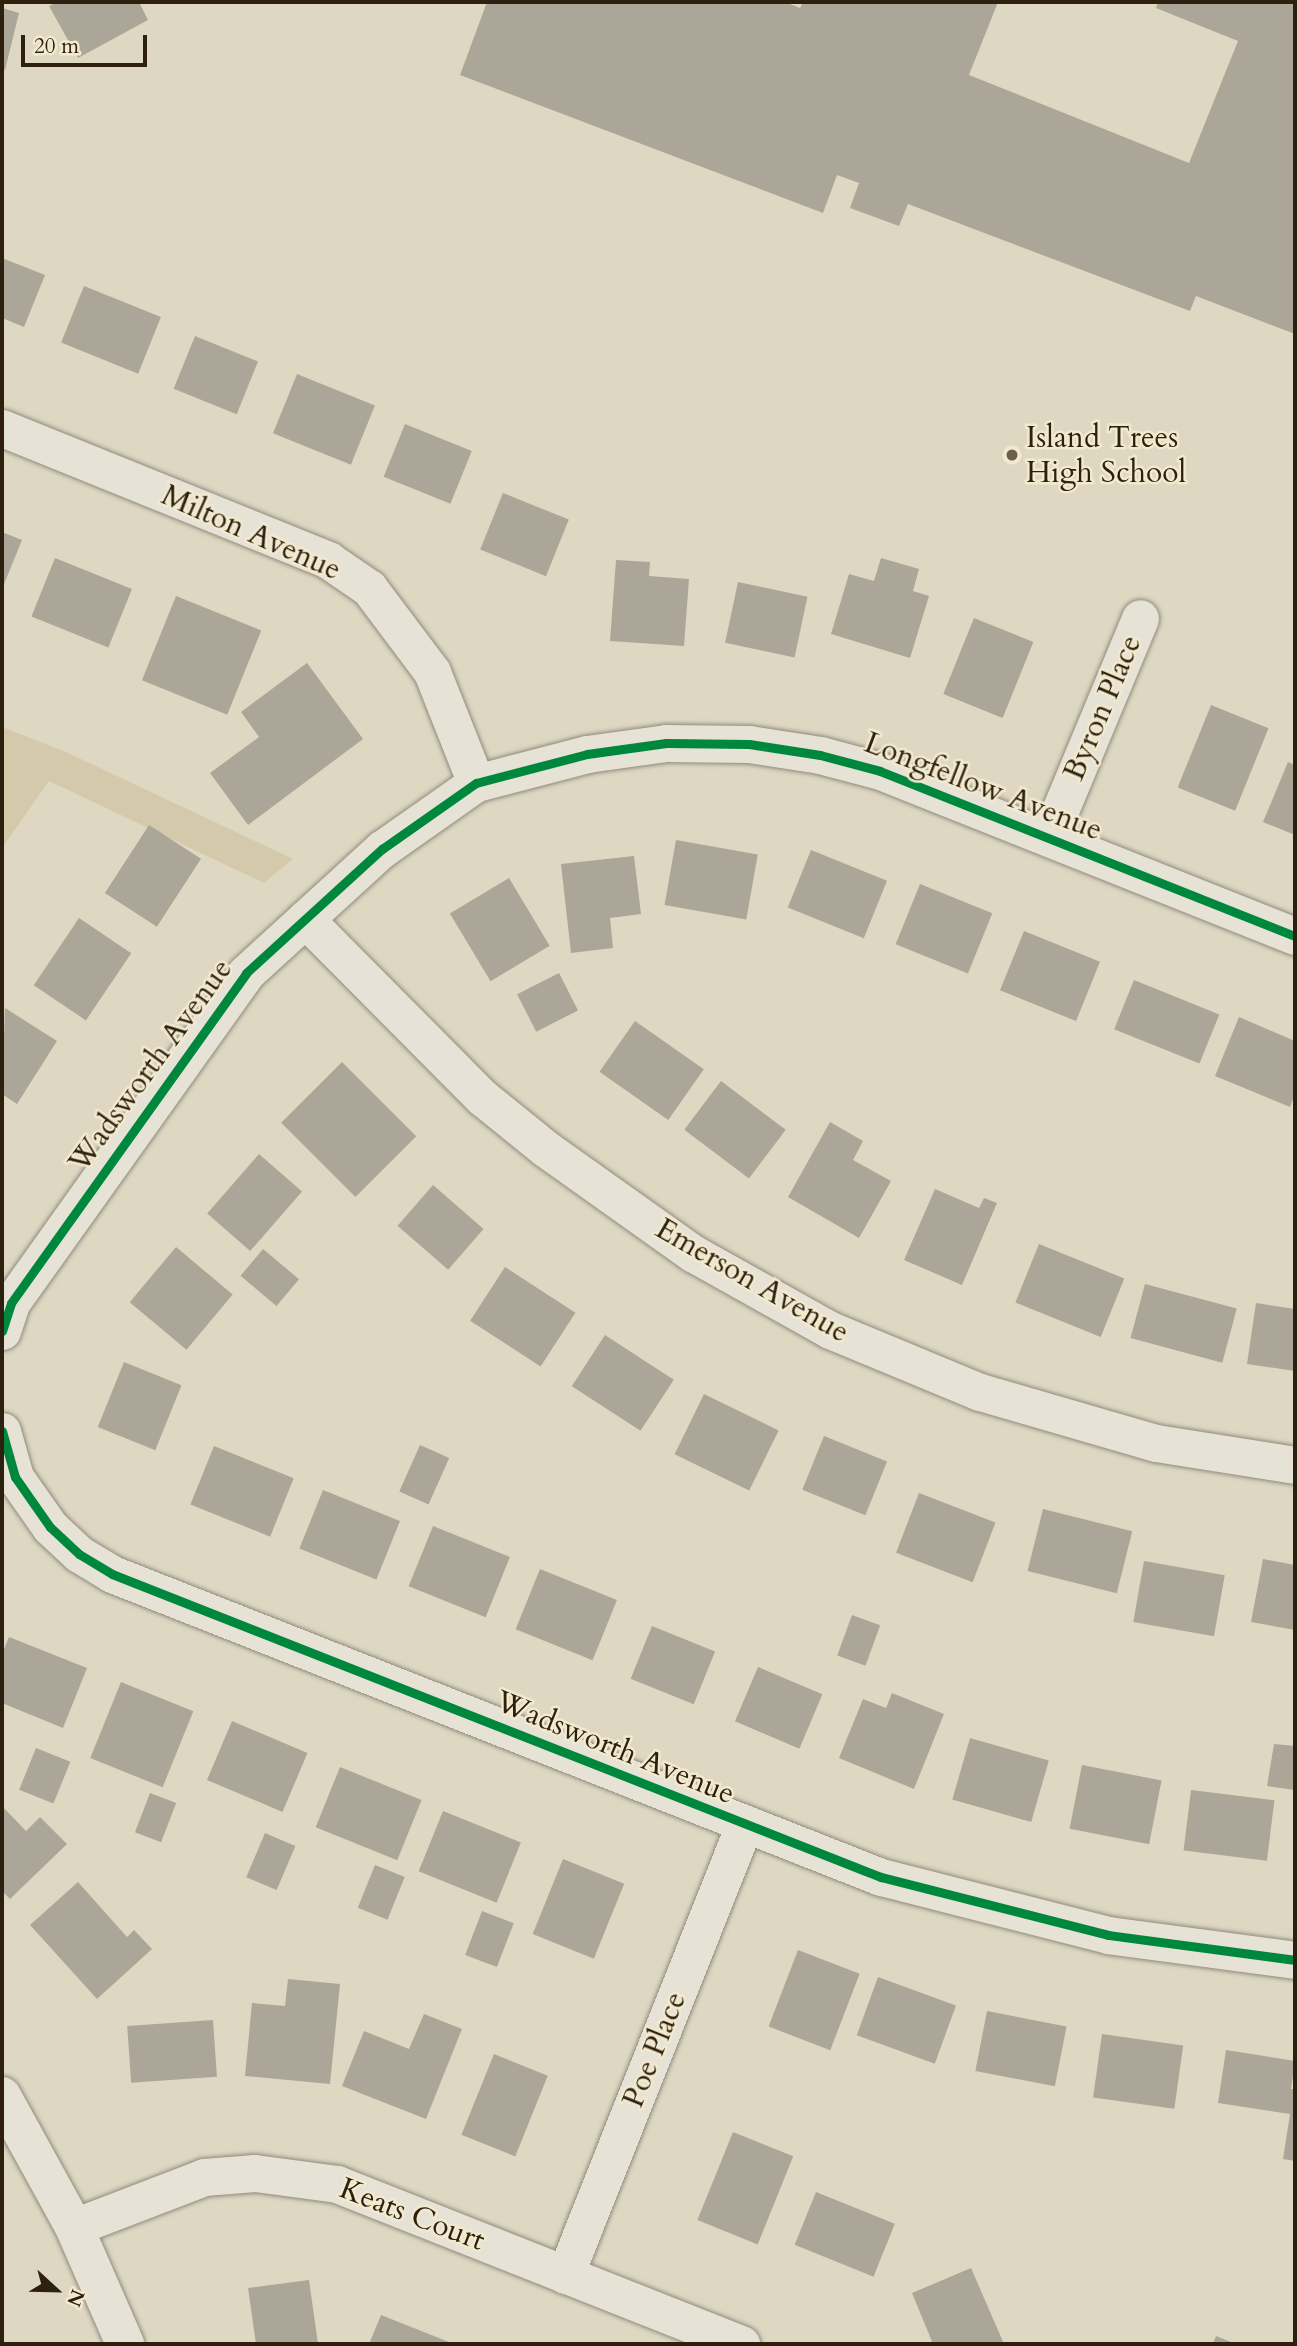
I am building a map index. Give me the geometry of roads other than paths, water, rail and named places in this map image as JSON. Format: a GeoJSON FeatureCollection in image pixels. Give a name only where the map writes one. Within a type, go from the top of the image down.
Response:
{"type":"FeatureCollection","features":[{"type":"Feature","properties":{"kind":"main road"},"geometry":{"type":"LineString","coordinates":[[2,2096],[74,2227],[125,2344]]}},
{"type":"Feature","properties":{"kind":"street","name":"Milton Avenue"},"geometry":{"type":"LineString","coordinates":[[2,428],[328,561],[369,588],[432,672],[476,783]]}},
{"type":"Feature","properties":{"kind":"street","name":"Byron Place"},"geometry":{"type":"LineString","coordinates":[[1049,837],[1140,618]]}},
{"type":"Feature","properties":{"kind":"street","name":"Longfellow Avenue"},"geometry":{"type":"LineString","coordinates":[[476,783],[613,751],[666,743],[749,744],[820,755],[880,771],[1295,936]]}},
{"type":"Feature","properties":{"kind":"street","name":"Wadsworth Avenue"},"geometry":{"type":"LineString","coordinates":[[2,1331],[11,1303],[246,974],[382,849],[476,783]]}},
{"type":"Feature","properties":{"kind":"street","name":"Emerson Avenue"},"geometry":{"type":"LineString","coordinates":[[305,919],[483,1098],[546,1149],[694,1254],[830,1330],[980,1392],[1156,1443],[1295,1465]]}},
{"type":"Feature","properties":{"kind":"street","name":"Wadsworth Avenue"},"geometry":{"type":"LineString","coordinates":[[2,1431],[15,1477],[50,1527],[79,1554],[112,1574],[881,1877],[1108,1935],[1295,1960]]}},
{"type":"Feature","properties":{"kind":"street","name":"Poe Place"},"geometry":{"type":"LineString","coordinates":[[565,2275],[744,1825]]}},
{"type":"Feature","properties":{"kind":"street","name":"Keats Court"},"geometry":{"type":"LineString","coordinates":[[74,2227],[204,2177],[255,2173],[337,2184],[741,2344]]}},
{"type":"Feature","properties":{"kind":"place","name":"Island Trees High School"},"geometry":{"type":"Point","coordinates":[1012,455]}}]}
